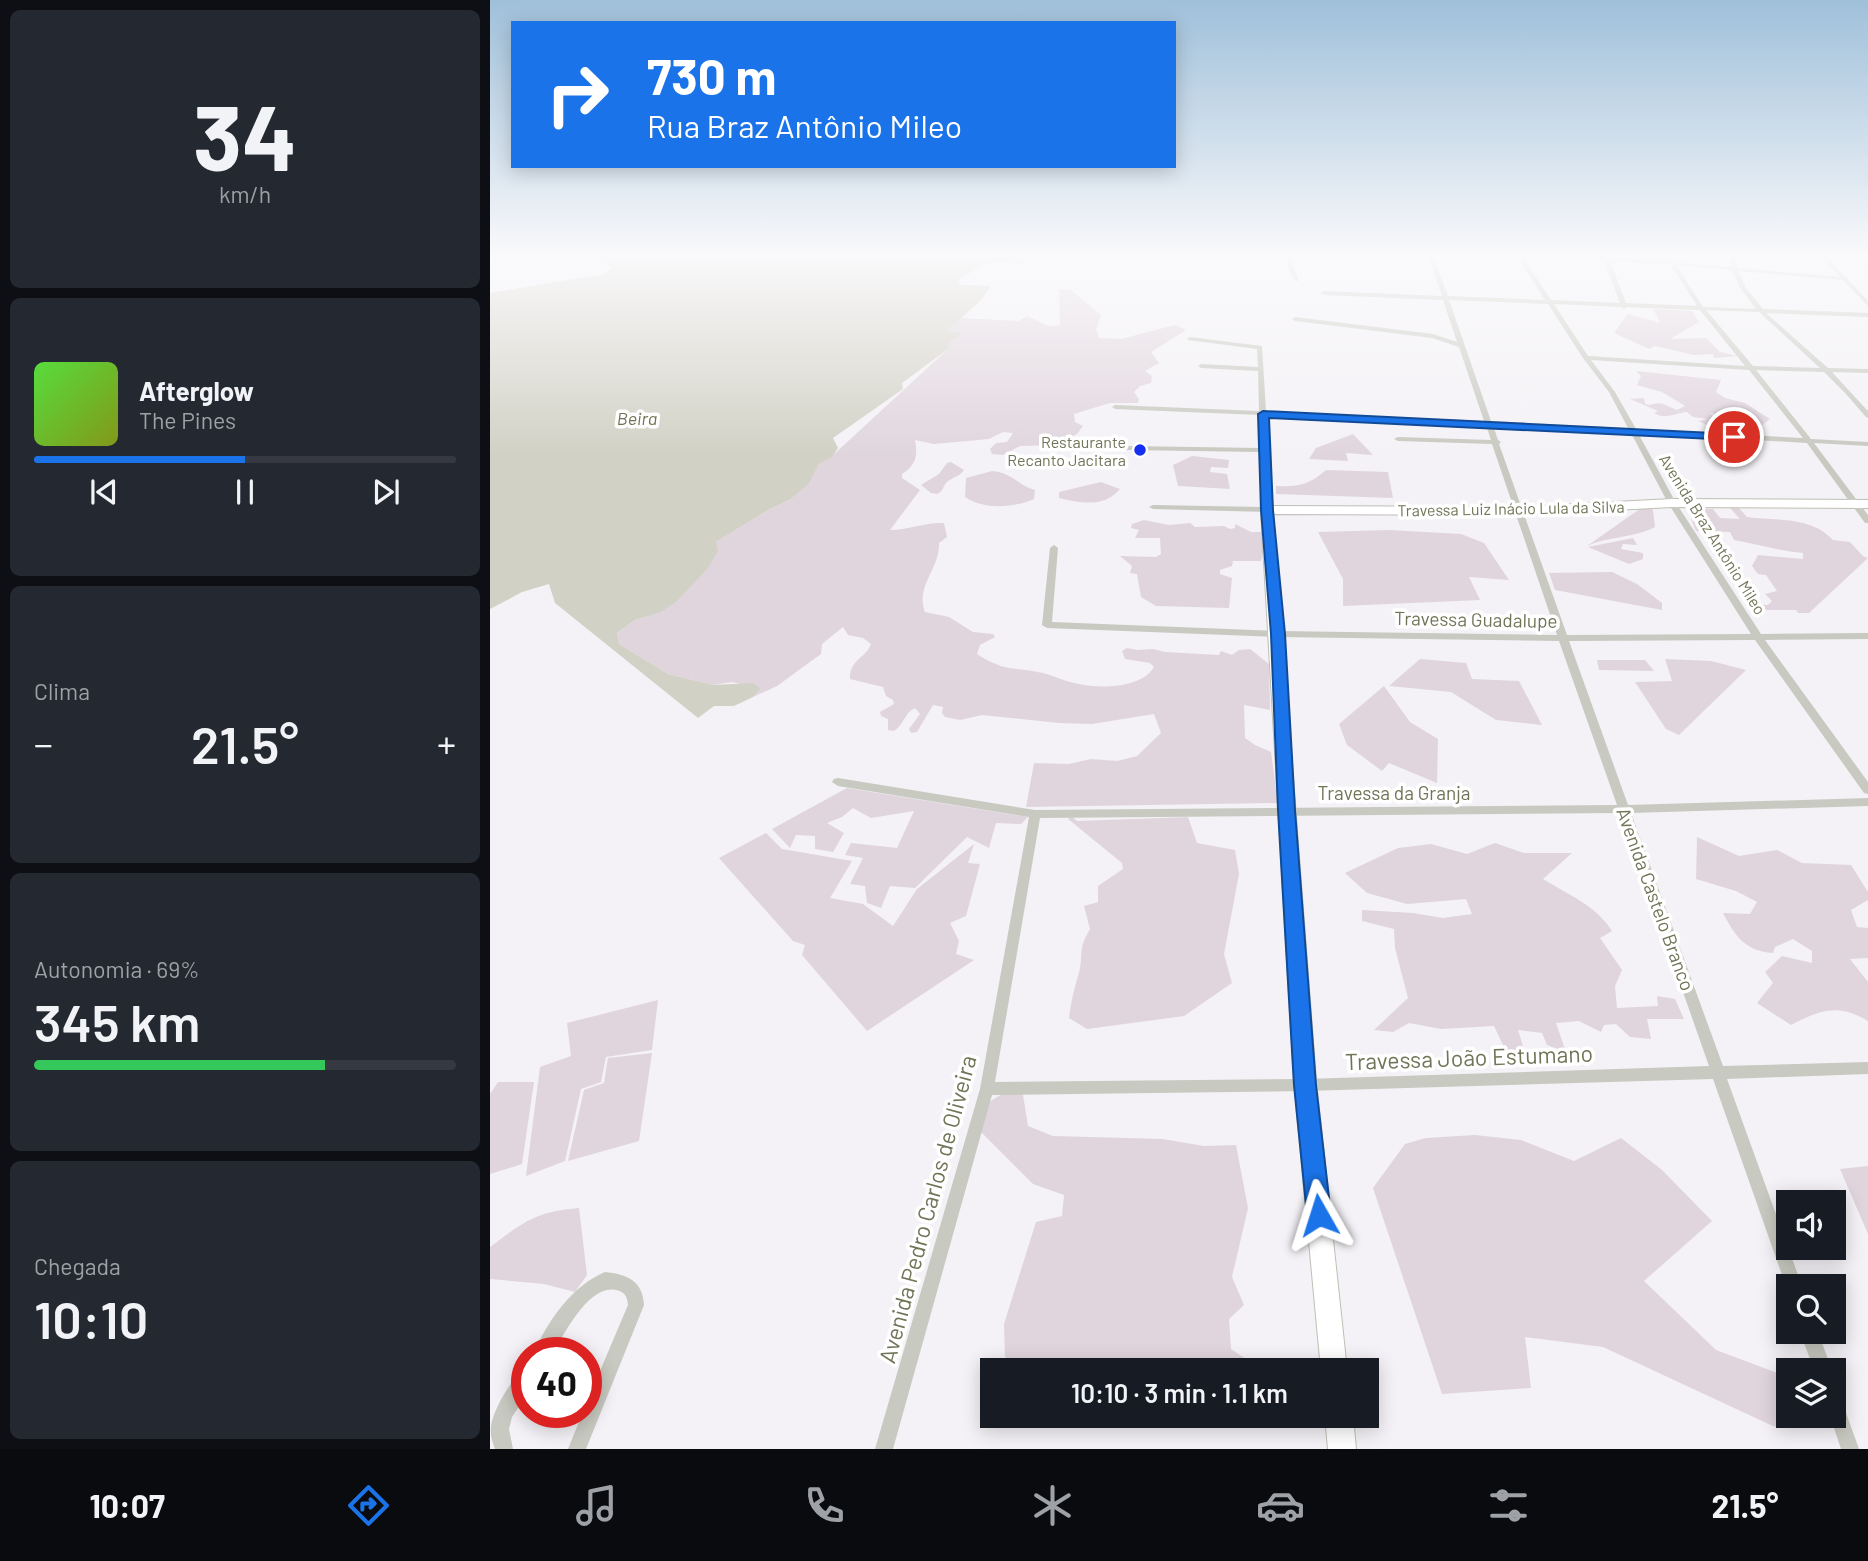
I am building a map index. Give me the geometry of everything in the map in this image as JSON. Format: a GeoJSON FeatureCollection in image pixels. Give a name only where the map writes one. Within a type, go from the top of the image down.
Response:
{"type":"FeatureCollection","features":[{"type":"Feature","properties":{"kind":"street"},"geometry":{"type":"LineString","coordinates":[[1316,322],[1433,336],[1463,346]]}},
{"type":"Feature","properties":{"kind":"street","name":"Avenida Castelo Branco"},"geometry":{"type":"LineString","coordinates":[[1454,322],[1623,809],[1790,1274]]}},
{"type":"Feature","properties":{"kind":"street","name":"Avenida Braz Antônio Mileo"},"geometry":{"type":"LineString","coordinates":[[1564,322],[1586,358],[1607,384],[1672,503],[1756,634],[1868,790]]}},
{"type":"Feature","properties":{"kind":"street"},"geometry":{"type":"LineString","coordinates":[[1714,322],[1808,441],[1862,504],[1868,520]]}},
{"type":"Feature","properties":{"kind":"street"},"geometry":{"type":"LineString","coordinates":[[1773,322],[1827,371],[1868,416]]}},
{"type":"Feature","properties":{"kind":"street"},"geometry":{"type":"LineString","coordinates":[[1190,339],[1258,346],[1305,1085],[1333,1358]]}},
{"type":"Feature","properties":{"kind":"street"},"geometry":{"type":"LineString","coordinates":[[1586,358],[1752,368],[1868,371]]}},
{"type":"Feature","properties":{"kind":"street"},"geometry":{"type":"LineString","coordinates":[[1201,366],[1261,369]]}},
{"type":"Feature","properties":{"kind":"street"},"geometry":{"type":"LineString","coordinates":[[1115,407],[1490,423],[1868,444]]}},
{"type":"Feature","properties":{"kind":"street"},"geometry":{"type":"LineString","coordinates":[[1398,439],[1497,442]]}},
{"type":"Feature","properties":{"kind":"street"},"geometry":{"type":"LineString","coordinates":[[1060,447],[1265,450]]}},
{"type":"Feature","properties":{"kind":"street","name":"Travessa Luiz Inácio Lula da Silva"},"geometry":{"type":"LineString","coordinates":[[1153,507],[1520,511],[1672,503],[1862,504]]}},
{"type":"Feature","properties":{"kind":"street","name":"Travessa Guadalupe"},"geometry":{"type":"LineString","coordinates":[[1054,548],[1047,625],[1278,634],[1563,638],[1756,634],[1868,636]]}},
{"type":"Feature","properties":{"kind":"street","name":"Travessa da Granja"},"geometry":{"type":"LineString","coordinates":[[838,782],[1035,814],[1623,809],[1868,802]]}},
{"type":"Feature","properties":{"kind":"street","name":"Avenida Pedro Carlos de Oliveira"},"geometry":{"type":"LineString","coordinates":[[884,1449],[987,1089],[1035,814]]}},
{"type":"Feature","properties":{"kind":"street","name":"Travessa João Estumano"},"geometry":{"type":"LineString","coordinates":[[987,1089],[1305,1085],[1868,1068]]}},
{"type":"Feature","properties":{"kind":"street"},"geometry":{"type":"LineString","coordinates":[[553,1337],[574,1304],[587,1290],[605,1280],[628,1285],[634,1291],[636,1298],[633,1314],[602,1389]]}},
{"type":"Feature","properties":{"kind":"street"},"geometry":{"type":"LineString","coordinates":[[505,1449],[499,1433],[500,1423],[511,1401]]}},
{"type":"Feature","properties":{"kind":"street"},"geometry":{"type":"LineString","coordinates":[[577,1449],[586,1428]]}},
{"type":"Feature","properties":{"kind":"street"},"geometry":{"type":"LineString","coordinates":[[1340,1428],[1342,1449]]}},
{"type":"Feature","properties":{"kind":"street"},"geometry":{"type":"LineString","coordinates":[[1843,1428],[1850,1449]]}},
{"type":"Feature","properties":{"kind":"shaded area"},"geometry":{"type":"Polygon","coordinates":[[[957,322],[1039,322],[1048,326],[1060,325],[1060,322],[1099,322],[1096,329],[1099,338],[1121,339],[1175,325],[1186,330],[1151,352],[1159,363],[1145,371],[1152,376],[1151,383],[1140,386],[1134,392],[1139,399],[1138,403],[1110,403],[1074,414],[1075,422],[1083,426],[1077,434],[1057,445],[1020,446],[1003,455],[992,454],[990,449],[996,443],[1007,442],[1013,433],[1003,432],[989,439],[934,444],[915,440],[915,460],[902,474],[902,478],[920,490],[890,530],[944,523],[947,537],[939,543],[936,561],[925,586],[925,612],[949,617],[973,632],[993,634],[995,637],[980,645],[977,654],[987,660],[1003,667],[1043,673],[1079,684],[1120,685],[1131,683],[1148,674],[1154,667],[1150,663],[1125,659],[1122,651],[1127,648],[1219,655],[1221,651],[1232,655],[1239,650],[1250,649],[1269,664],[1270,710],[1244,705],[1245,738],[1271,752],[1278,803],[1026,807],[1034,763],[1069,764],[1091,759],[1117,761],[1137,756],[1161,733],[1154,714],[1092,724],[982,715],[960,720],[945,717],[942,713],[943,707],[933,705],[917,732],[911,733],[909,729],[920,714],[915,708],[894,731],[888,730],[888,719],[881,716],[880,712],[894,704],[893,700],[886,696],[883,687],[850,679],[852,667],[871,644],[863,638],[848,635],[843,627],[822,644],[821,654],[777,686],[753,697],[761,689],[732,682],[713,685],[668,674],[619,644],[617,633],[635,620],[659,613],[716,542],[791,499],[808,483],[819,464],[832,456],[948,349],[950,342],[962,333],[946,332],[957,322]]]}},
{"type":"Feature","properties":{"kind":"shaded area"},"geometry":{"type":"Polygon","coordinates":[[[1622,322],[1699,322],[1670,339],[1706,338],[1720,352],[1738,356],[1714,358],[1713,354],[1694,355],[1655,346],[1649,349],[1614,333],[1622,322]]]}},
{"type":"Feature","properties":{"kind":"shaded area"},"geometry":{"type":"Polygon","coordinates":[[[1636,371],[1721,380],[1716,392],[1725,398],[1745,403],[1770,419],[1757,429],[1745,427],[1740,419],[1733,417],[1727,421],[1718,414],[1709,413],[1717,422],[1708,422],[1709,426],[1698,421],[1707,419],[1693,417],[1687,412],[1658,415],[1654,413],[1658,411],[1630,399],[1644,398],[1645,404],[1661,404],[1677,410],[1685,406],[1662,392],[1637,385],[1641,376],[1636,371]]]}},
{"type":"Feature","properties":{"kind":"shaded area"},"geometry":{"type":"Polygon","coordinates":[[[1353,434],[1373,455],[1346,453],[1348,461],[1309,459],[1316,448],[1353,434]]]}},
{"type":"Feature","properties":{"kind":"shaded area"},"geometry":{"type":"Polygon","coordinates":[[[1192,456],[1229,460],[1228,468],[1211,467],[1210,472],[1227,474],[1230,489],[1178,486],[1173,465],[1192,456]]]}},
{"type":"Feature","properties":{"kind":"shaded area"},"geometry":{"type":"Polygon","coordinates":[[[951,462],[964,470],[947,482],[939,493],[931,493],[921,485],[939,474],[947,463],[951,462]]]}},
{"type":"Feature","properties":{"kind":"shaded area"},"geometry":{"type":"Polygon","coordinates":[[[1326,470],[1388,472],[1393,498],[1276,494],[1276,486],[1303,484],[1326,470]]]}},
{"type":"Feature","properties":{"kind":"shaded area"},"geometry":{"type":"Polygon","coordinates":[[[992,471],[1005,474],[1035,490],[1034,499],[1017,504],[990,506],[965,497],[966,478],[992,471]]]}},
{"type":"Feature","properties":{"kind":"shaded area"},"geometry":{"type":"Polygon","coordinates":[[[1101,482],[1120,489],[1099,502],[1059,498],[1059,492],[1101,482]]]}},
{"type":"Feature","properties":{"kind":"shaded area"},"geometry":{"type":"Polygon","coordinates":[[[1644,506],[1653,510],[1655,527],[1587,546],[1644,506]]]}},
{"type":"Feature","properties":{"kind":"shaded area"},"geometry":{"type":"Polygon","coordinates":[[[1730,508],[1739,508],[1747,517],[1804,523],[1824,532],[1833,540],[1850,542],[1868,558],[1809,613],[1798,613],[1796,610],[1754,610],[1751,604],[1768,605],[1772,601],[1765,594],[1777,591],[1766,575],[1758,574],[1752,566],[1758,555],[1803,559],[1803,553],[1734,540],[1730,532],[1696,531],[1691,519],[1704,519],[1696,509],[1713,509],[1720,518],[1740,519],[1730,508]]]}},
{"type":"Feature","properties":{"kind":"shaded area"},"geometry":{"type":"Polygon","coordinates":[[[1144,520],[1169,525],[1190,523],[1195,527],[1224,526],[1230,529],[1235,528],[1235,524],[1251,532],[1263,532],[1261,561],[1233,561],[1232,566],[1220,570],[1220,574],[1232,578],[1229,608],[1156,606],[1141,597],[1137,574],[1130,573],[1132,566],[1120,556],[1156,557],[1161,554],[1160,538],[1135,538],[1139,530],[1131,528],[1132,524],[1144,520]]]}},
{"type":"Feature","properties":{"kind":"shaded area"},"geometry":{"type":"Polygon","coordinates":[[[1389,530],[1461,534],[1484,543],[1509,580],[1469,577],[1480,600],[1343,606],[1343,579],[1318,532],[1389,530]]]}},
{"type":"Feature","properties":{"kind":"shaded area"},"geometry":{"type":"Polygon","coordinates":[[[1633,538],[1637,545],[1623,544],[1621,549],[1643,553],[1643,559],[1629,564],[1588,547],[1633,538]]]}},
{"type":"Feature","properties":{"kind":"shaded area"},"geometry":{"type":"Polygon","coordinates":[[[1612,572],[1637,584],[1662,603],[1662,610],[1555,590],[1549,573],[1612,572]]]}},
{"type":"Feature","properties":{"kind":"shaded area"},"geometry":{"type":"Polygon","coordinates":[[[1420,659],[1466,663],[1472,679],[1519,681],[1542,725],[1496,720],[1451,692],[1389,686],[1420,659]]]}},
{"type":"Feature","properties":{"kind":"shaded area"},"geometry":{"type":"Polygon","coordinates":[[[1665,659],[1711,661],[1746,670],[1679,735],[1666,729],[1635,682],[1672,681],[1665,659]]]}},
{"type":"Feature","properties":{"kind":"shaded area"},"geometry":{"type":"Polygon","coordinates":[[[1597,660],[1645,660],[1654,671],[1599,670],[1597,660]]]}},
{"type":"Feature","properties":{"kind":"shaded area"},"geometry":{"type":"Polygon","coordinates":[[[1384,686],[1410,722],[1438,739],[1437,783],[1389,763],[1382,771],[1347,745],[1339,724],[1384,686]]]}},
{"type":"Feature","properties":{"kind":"shaded area"},"geometry":{"type":"Polygon","coordinates":[[[847,788],[1028,817],[1021,824],[996,823],[989,848],[967,837],[915,888],[890,886],[881,908],[867,903],[865,886],[850,884],[863,858],[845,855],[851,843],[897,848],[914,811],[871,818],[853,808],[842,817],[827,823],[844,833],[833,852],[815,849],[815,836],[796,835],[790,848],[772,829],[847,788]]]}},
{"type":"Feature","properties":{"kind":"shaded area"},"geometry":{"type":"Polygon","coordinates":[[[1072,816],[1077,821],[1188,817],[1197,843],[1235,850],[1239,874],[1224,954],[1232,983],[1184,1016],[1087,1029],[1069,1018],[1082,947],[1090,929],[1084,906],[1098,902],[1098,886],[1123,869],[1122,863],[1068,819],[1072,816]]]}},
{"type":"Feature","properties":{"kind":"shaded area"},"geometry":{"type":"Polygon","coordinates":[[[766,833],[782,849],[852,861],[830,898],[863,904],[893,926],[917,889],[974,844],[968,863],[980,864],[966,916],[950,923],[959,941],[956,954],[974,960],[867,1031],[802,955],[805,945],[793,941],[719,858],[766,833]]]}},
{"type":"Feature","properties":{"kind":"shaded area"},"geometry":{"type":"Polygon","coordinates":[[[1697,837],[1739,856],[1777,850],[1802,863],[1851,865],[1868,892],[1868,900],[1851,910],[1857,927],[1868,928],[1868,958],[1850,959],[1868,982],[1868,1021],[1838,1010],[1820,1012],[1791,1025],[1757,1003],[1773,983],[1765,972],[1782,956],[1812,963],[1812,951],[1793,939],[1775,947],[1773,953],[1755,949],[1742,941],[1723,913],[1750,914],[1757,902],[1736,891],[1696,879],[1697,837]]]}},
{"type":"Feature","properties":{"kind":"shaded area"},"geometry":{"type":"Polygon","coordinates":[[[1495,843],[1524,853],[1572,853],[1543,879],[1598,914],[1612,931],[1600,938],[1622,970],[1615,986],[1617,1008],[1658,1006],[1657,996],[1675,999],[1684,1019],[1647,1019],[1651,1039],[1630,1037],[1616,1024],[1604,1025],[1601,1032],[1579,1021],[1556,1023],[1566,1052],[1547,1045],[1542,1033],[1518,1030],[1529,1065],[1511,1062],[1494,1026],[1441,1029],[1409,1023],[1393,1032],[1374,1030],[1408,998],[1395,948],[1394,929],[1362,921],[1362,910],[1443,918],[1472,914],[1466,899],[1407,904],[1367,893],[1345,873],[1398,848],[1431,844],[1467,854],[1495,843]]]}},
{"type":"Feature","properties":{"kind":"shaded area"},"geometry":{"type":"Polygon","coordinates":[[[658,1000],[652,1050],[606,1057],[601,1082],[581,1089],[565,1161],[526,1176],[540,1067],[571,1056],[567,1023],[658,1000]]]}},
{"type":"Feature","properties":{"kind":"shaded area"},"geometry":{"type":"Polygon","coordinates":[[[652,1053],[639,1141],[568,1161],[584,1090],[604,1083],[608,1058],[652,1053]]]}},
{"type":"Feature","properties":{"kind":"shaded area"},"geometry":{"type":"Polygon","coordinates":[[[498,1082],[534,1082],[522,1164],[490,1174],[490,1094],[498,1082]]]}},
{"type":"Feature","properties":{"kind":"shaded area"},"geometry":{"type":"Polygon","coordinates":[[[1022,1089],[1028,1126],[1053,1136],[1163,1139],[1204,1146],[1236,1145],[1248,1208],[1232,1277],[1244,1305],[1229,1319],[1231,1349],[1244,1358],[1006,1358],[1004,1324],[1036,1222],[1062,1216],[1064,1195],[1033,1184],[978,1129],[986,1104],[1002,1094],[1022,1089]]]}},
{"type":"Feature","properties":{"kind":"shaded area"},"geometry":{"type":"Polygon","coordinates":[[[1475,1135],[1521,1140],[1574,1161],[1621,1138],[1662,1170],[1712,1221],[1644,1281],[1716,1350],[1776,1372],[1775,1427],[1603,1347],[1525,1337],[1531,1388],[1442,1394],[1373,1188],[1405,1144],[1426,1138],[1475,1135]]]}},
{"type":"Feature","properties":{"kind":"shaded area"},"geometry":{"type":"Polygon","coordinates":[[[1868,1166],[1868,1234],[1840,1169],[1868,1166]]]}},
{"type":"Feature","properties":{"kind":"shaded area"},"geometry":{"type":"Polygon","coordinates":[[[579,1208],[587,1275],[575,1292],[544,1284],[490,1279],[490,1247],[531,1219],[551,1212],[579,1208]]]}},
{"type":"Feature","properties":{"kind":"water","name":"Beira"},"geometry":{"type":"Polygon","coordinates":[[[490,322],[957,322],[947,331],[963,333],[950,342],[948,349],[902,383],[903,389],[833,438],[838,448],[832,457],[819,464],[809,483],[791,499],[716,542],[718,551],[708,568],[677,601],[659,613],[635,620],[617,633],[619,644],[668,674],[713,685],[753,683],[761,689],[753,697],[734,706],[714,706],[698,718],[555,603],[549,584],[522,592],[490,609],[490,322]]]}},
{"type":"Feature","properties":{"kind":"place","name":"Restaurante Recanto Jacitara"},"geometry":{"type":"Point","coordinates":[1140,450]}},
{"type":"Feature","properties":{"kind":"route"},"geometry":{"type":"LineString","coordinates":[[1319,1215],[1305,1085],[1263,414],[1734,437]]}}]}
